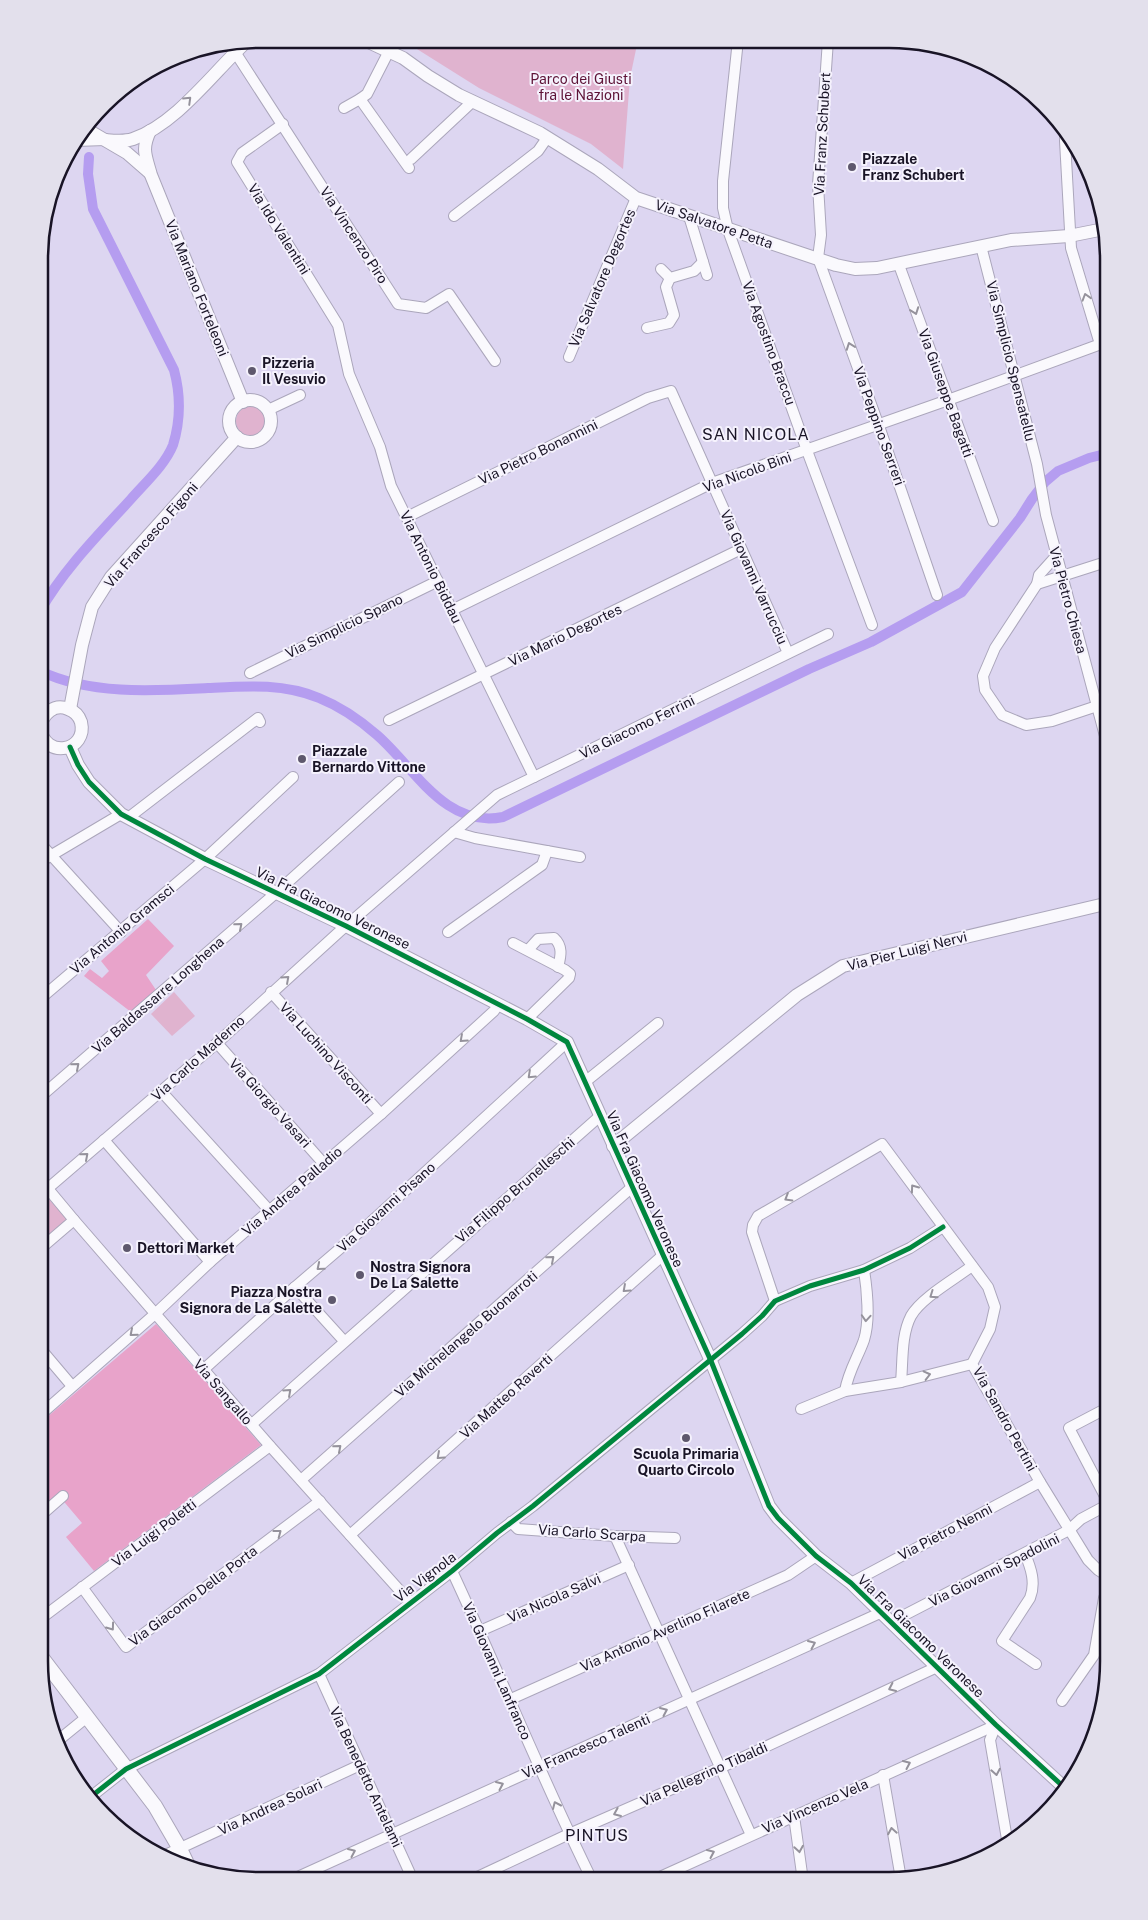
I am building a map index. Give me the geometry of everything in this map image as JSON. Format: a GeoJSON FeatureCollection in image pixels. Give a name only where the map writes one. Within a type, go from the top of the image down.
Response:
{"type":"FeatureCollection","features":[{"type":"Feature","properties":{"kind":"main road"},"geometry":{"type":"LineString","coordinates":[[48,1674],[87,1717],[155,1806],[184,1858]]}},
{"type":"Feature","properties":{"kind":"street"},"geometry":{"type":"LineString","coordinates":[[83,142],[106,140],[121,142],[150,131],[182,106],[241,48]]}},
{"type":"Feature","properties":{"kind":"street","name":"Via Vincenzo Piro"},"geometry":{"type":"LineString","coordinates":[[247,48],[283,124],[398,304],[426,308],[449,294],[495,361]]}},
{"type":"Feature","properties":{"kind":"street","name":"Via Salvatore Petta"},"geometry":{"type":"LineString","coordinates":[[382,48],[404,58],[428,76],[459,95],[546,138],[587,162],[636,198],[728,230],[855,269],[899,265],[1011,240],[1069,236],[1099,230]]}},
{"type":"Feature","properties":{"kind":"street","name":"Via Agostino Braccu"},"geometry":{"type":"LineString","coordinates":[[737,48],[723,182],[723,208],[728,230],[872,625]]}},
{"type":"Feature","properties":{"kind":"street","name":"Via Franz Schubert"},"geometry":{"type":"LineString","coordinates":[[818,258],[821,235],[818,185],[827,48]]}},
{"type":"Feature","properties":{"kind":"street"},"geometry":{"type":"LineString","coordinates":[[344,108],[367,94],[389,51]]}},
{"type":"Feature","properties":{"kind":"street"},"geometry":{"type":"LineString","coordinates":[[360,99],[410,163],[473,101]]}},
{"type":"Feature","properties":{"kind":"street","name":"Via Ido Valentini"},"geometry":{"type":"LineString","coordinates":[[283,124],[242,153],[237,162],[338,325],[344,351]]}},
{"type":"Feature","properties":{"kind":"street","name":"Via Mariano Forteleoni"},"geometry":{"type":"LineString","coordinates":[[90,131],[138,162],[151,175]]}},
{"type":"Feature","properties":{"kind":"street","name":"Via Mariano Forteleoni"},"geometry":{"type":"LineString","coordinates":[[150,131],[144,144],[144,152],[151,175],[243,402]]}},
{"type":"Feature","properties":{"kind":"street"},"geometry":{"type":"LineString","coordinates":[[454,216],[538,151],[546,138]]}},
{"type":"Feature","properties":{"kind":"street"},"geometry":{"type":"LineString","coordinates":[[1066,143],[1071,248],[1100,328]]}},
{"type":"Feature","properties":{"kind":"street","name":"Via Salvatore Degortes"},"geometry":{"type":"LineString","coordinates":[[569,357],[636,198]]}},
{"type":"Feature","properties":{"kind":"street"},"geometry":{"type":"LineString","coordinates":[[689,216],[707,275]]}},
{"type":"Feature","properties":{"kind":"street","name":"Via Simplicio Spensatellu"},"geometry":{"type":"LineString","coordinates":[[981,246],[1016,376],[1040,476]]}},
{"type":"Feature","properties":{"kind":"street","name":"Via Peppino Serreri"},"geometry":{"type":"LineString","coordinates":[[818,258],[879,425],[936,594]]}},
{"type":"Feature","properties":{"kind":"street"},"geometry":{"type":"LineString","coordinates":[[648,328],[669,323],[674,315],[666,287],[670,278],[694,270],[703,262]]}},
{"type":"Feature","properties":{"kind":"street","name":"Via Giuseppe Bagatti"},"geometry":{"type":"LineString","coordinates":[[899,265],[994,521]]}},
{"type":"Feature","properties":{"kind":"street"},"geometry":{"type":"LineString","coordinates":[[661,269],[670,278]]}},
{"type":"Feature","properties":{"kind":"street","name":"Via Nicolò Bini"},"geometry":{"type":"LineString","coordinates":[[452,610],[712,483],[1016,376],[1100,344]]}},
{"type":"Feature","properties":{"kind":"street","name":"Via Antonio Biddau"},"geometry":{"type":"LineString","coordinates":[[344,351],[355,391],[380,447],[391,486],[534,777]]}},
{"type":"Feature","properties":{"kind":"street","name":"Via Pietro Bonannini"},"geometry":{"type":"LineString","coordinates":[[407,517],[648,398],[671,391]]}},
{"type":"Feature","properties":{"kind":"street","name":"Via Giovanni Varrucciu"},"geometry":{"type":"LineString","coordinates":[[671,391],[788,653]]}},
{"type":"Feature","properties":{"kind":"street"},"geometry":{"type":"LineString","coordinates":[[268,410],[300,395]]}},
{"type":"Feature","properties":{"kind":"street"},"geometry":{"type":"LineString","coordinates":[[243,402],[257,402],[268,410],[271,423],[270,429],[262,439],[249,442],[237,437],[232,432],[230,418],[237,405],[243,402]]}},
{"type":"Feature","properties":{"kind":"street","name":"Via Francesco Figoni"},"geometry":{"type":"LineString","coordinates":[[72,703],[82,646],[92,607],[111,577],[237,437]]}},
{"type":"Feature","properties":{"kind":"street","name":"Via Pietro Chiesa"},"geometry":{"type":"LineString","coordinates":[[1040,476],[1046,515],[1100,720]]}},
{"type":"Feature","properties":{"kind":"street","name":"Via Mario Degortes"},"geometry":{"type":"LineString","coordinates":[[389,720],[741,549]]}},
{"type":"Feature","properties":{"kind":"street"},"geometry":{"type":"LineString","coordinates":[[1057,555],[1038,575],[1037,584],[995,648],[983,676],[985,690],[1002,715],[1026,725],[1052,721],[1100,705]]}},
{"type":"Feature","properties":{"kind":"street"},"geometry":{"type":"LineString","coordinates":[[1037,584],[1100,564]]}},
{"type":"Feature","properties":{"kind":"street","name":"Via Simplicio Spano"},"geometry":{"type":"LineString","coordinates":[[250,672],[438,581]]}},
{"type":"Feature","properties":{"kind":"street","name":"Via Giacomo Ferrini"},"geometry":{"type":"LineString","coordinates":[[346,926],[497,795],[828,634]]}},
{"type":"Feature","properties":{"kind":"street"},"geometry":{"type":"LineString","coordinates":[[48,714],[51,710],[72,703],[80,718],[82,731],[79,738],[70,747],[48,748]]}},
{"type":"Feature","properties":{"kind":"street"},"geometry":{"type":"LineString","coordinates":[[48,857],[124,816],[258,718],[260,722]]}},
{"type":"Feature","properties":{"kind":"street","name":"Via Fra Giacomo Veronese"},"geometry":{"type":"LineString","coordinates":[[70,747],[78,765],[89,782],[124,816],[205,859],[346,926],[527,1019],[567,1042],[631,1188],[711,1361],[770,1506],[778,1518],[816,1556],[851,1583],[996,1725],[1061,1785]]}},
{"type":"Feature","properties":{"kind":"street","name":"Via Antonio Gramsci"},"geometry":{"type":"LineString","coordinates":[[48,992],[205,859],[293,777]]}},
{"type":"Feature","properties":{"kind":"street","name":"Via Baldassarre Longhena"},"geometry":{"type":"LineString","coordinates":[[48,1091],[277,892],[399,782]]}},
{"type":"Feature","properties":{"kind":"street"},"geometry":{"type":"LineString","coordinates":[[457,829],[475,838],[580,857]]}},
{"type":"Feature","properties":{"kind":"street"},"geometry":{"type":"LineString","coordinates":[[48,852],[121,932]]}},
{"type":"Feature","properties":{"kind":"street"},"geometry":{"type":"LineString","coordinates":[[448,932],[542,864],[547,852]]}},
{"type":"Feature","properties":{"kind":"street","name":"Via Pier Luigi Nervi"},"geometry":{"type":"LineString","coordinates":[[613,1146],[797,995],[842,966],[1100,905]]}},
{"type":"Feature","properties":{"kind":"street","name":"Via Carlo Maderno"},"geometry":{"type":"LineString","coordinates":[[49,1188],[216,1043],[346,926]]}},
{"type":"Feature","properties":{"kind":"street"},"geometry":{"type":"LineString","coordinates":[[528,950],[538,939],[554,938],[559,942],[562,956],[558,967]]}},
{"type":"Feature","properties":{"kind":"street"},"geometry":{"type":"LineString","coordinates":[[513,943],[570,974],[569,978],[527,1019]]}},
{"type":"Feature","properties":{"kind":"street","name":"Via Luchino Visconti"},"geometry":{"type":"LineString","coordinates":[[271,992],[381,1114]]}},
{"type":"Feature","properties":{"kind":"street","name":"Via Andrea Palladio"},"geometry":{"type":"LineString","coordinates":[[48,1408],[155,1314],[210,1262],[381,1114],[494,1011],[498,1005]]}},
{"type":"Feature","properties":{"kind":"street"},"geometry":{"type":"LineString","coordinates":[[585,1082],[658,1023]]}},
{"type":"Feature","properties":{"kind":"street","name":"Via Giovanni Pisano"},"geometry":{"type":"LineString","coordinates":[[203,1370],[371,1222],[567,1042]]}},
{"type":"Feature","properties":{"kind":"street","name":"Via Giorgio Vasari"},"geometry":{"type":"LineString","coordinates":[[216,1043],[324,1164]]}},
{"type":"Feature","properties":{"kind":"street"},"geometry":{"type":"LineString","coordinates":[[161,1091],[269,1210]]}},
{"type":"Feature","properties":{"kind":"street","name":"Via Filippo Brunelleschi"},"geometry":{"type":"LineString","coordinates":[[252,1424],[600,1116]]}},
{"type":"Feature","properties":{"kind":"street"},"geometry":{"type":"LineString","coordinates":[[104,1140],[210,1262]]}},
{"type":"Feature","properties":{"kind":"street","name":"Via Sandro Pertini"},"geometry":{"type":"LineString","coordinates":[[775,1301],[752,1232],[753,1225],[758,1216],[882,1144],[988,1287],[996,1307],[990,1329],[972,1364],[1040,1482],[1088,1560],[1100,1571]]}},
{"type":"Feature","properties":{"kind":"street","name":"Via Sangallo"},"geometry":{"type":"LineString","coordinates":[[49,1188],[74,1220],[203,1370],[410,1602]]}},
{"type":"Feature","properties":{"kind":"street","name":"Via Michelangelo Buonarroti"},"geometry":{"type":"LineString","coordinates":[[301,1480],[631,1188]]}},
{"type":"Feature","properties":{"kind":"street"},"geometry":{"type":"LineString","coordinates":[[48,1242],[74,1220]]}},
{"type":"Feature","properties":{"kind":"street"},"geometry":{"type":"LineString","coordinates":[[775,1301],[810,1286],[864,1270],[910,1248],[943,1227]]}},
{"type":"Feature","properties":{"kind":"street","name":"Via Matteo Raverti"},"geometry":{"type":"LineString","coordinates":[[350,1535],[662,1256]]}},
{"type":"Feature","properties":{"kind":"street"},"geometry":{"type":"LineString","coordinates":[[901,1382],[904,1339],[911,1317],[920,1304],[972,1266]]}},
{"type":"Feature","properties":{"kind":"street"},"geometry":{"type":"LineString","coordinates":[[845,1391],[847,1380],[864,1337],[867,1295],[864,1270]]}},
{"type":"Feature","properties":{"kind":"street"},"geometry":{"type":"LineString","coordinates":[[295,1287],[344,1342]]}},
{"type":"Feature","properties":{"kind":"street","name":"Via Vignola"},"geometry":{"type":"LineString","coordinates":[[94,1794],[126,1769],[319,1674],[410,1602],[452,1572],[711,1361],[762,1316],[775,1301]]}},
{"type":"Feature","properties":{"kind":"street"},"geometry":{"type":"LineString","coordinates":[[48,1358],[72,1386]]}},
{"type":"Feature","properties":{"kind":"street"},"geometry":{"type":"LineString","coordinates":[[801,1409],[845,1391],[901,1382],[972,1364]]}},
{"type":"Feature","properties":{"kind":"street"},"geometry":{"type":"LineString","coordinates":[[1100,1412],[1069,1428],[1100,1487]]}},
{"type":"Feature","properties":{"kind":"street","name":"Via Luigi Poletti"},"geometry":{"type":"LineString","coordinates":[[48,1613],[270,1446]]}},
{"type":"Feature","properties":{"kind":"street","name":"Via Pietro Nenni"},"geometry":{"type":"LineString","coordinates":[[851,1583],[1040,1482]]}},
{"type":"Feature","properties":{"kind":"street"},"geometry":{"type":"LineString","coordinates":[[48,1509],[63,1496]]}},
{"type":"Feature","properties":{"kind":"street","name":"Via Giacomo Della Porta"},"geometry":{"type":"LineString","coordinates":[[82,1587],[126,1647],[320,1502]]}},
{"type":"Feature","properties":{"kind":"street","name":"Via Giovanni Spadolini"},"geometry":{"type":"LineString","coordinates":[[891,1622],[1070,1530],[1081,1520],[1100,1509]]}},
{"type":"Feature","properties":{"kind":"street","name":"Via Carlo Scarpa"},"geometry":{"type":"LineString","coordinates":[[511,1522],[518,1529],[674,1538]]}},
{"type":"Feature","properties":{"kind":"street"},"geometry":{"type":"LineString","coordinates":[[616,1536],[751,1835]]}},
{"type":"Feature","properties":{"kind":"street"},"geometry":{"type":"LineString","coordinates":[[1025,1554],[1030,1567],[1033,1591],[1002,1641],[1036,1664]]}},
{"type":"Feature","properties":{"kind":"street","name":"Via Antonio Averlino Filarete"},"geometry":{"type":"LineString","coordinates":[[511,1699],[788,1575],[816,1556]]}},
{"type":"Feature","properties":{"kind":"street","name":"Via Nicola Salvi"},"geometry":{"type":"LineString","coordinates":[[480,1632],[629,1565]]}},
{"type":"Feature","properties":{"kind":"street","name":"Via Giovanni Lanfranco"},"geometry":{"type":"LineString","coordinates":[[452,1572],[511,1699],[569,1834],[588,1872]]}},
{"type":"Feature","properties":{"kind":"street","name":"Via Francesco Talenti"},"geometry":{"type":"LineString","coordinates":[[309,1872],[880,1613]]}},
{"type":"Feature","properties":{"kind":"street"},"geometry":{"type":"LineString","coordinates":[[1062,1701],[1094,1655],[1100,1621]]}},
{"type":"Feature","properties":{"kind":"street","name":"Via Pellegrino Tibaldi"},"geometry":{"type":"LineString","coordinates":[[488,1872],[569,1834],[720,1768],[936,1667]]}},
{"type":"Feature","properties":{"kind":"street","name":"Via Benedetto Antelami"},"geometry":{"type":"LineString","coordinates":[[319,1674],[409,1872]]}},
{"type":"Feature","properties":{"kind":"street"},"geometry":{"type":"LineString","coordinates":[[62,1737],[87,1717]]}},
{"type":"Feature","properties":{"kind":"street"},"geometry":{"type":"LineString","coordinates":[[996,1725],[990,1740],[1007,1837]]}},
{"type":"Feature","properties":{"kind":"street","name":"Via Vincenzo Vela"},"geometry":{"type":"LineString","coordinates":[[671,1872],[996,1725]]}},
{"type":"Feature","properties":{"kind":"street"},"geometry":{"type":"LineString","coordinates":[[979,1732],[990,1740]]}},
{"type":"Feature","properties":{"kind":"street","name":"Via Andrea Solari"},"geometry":{"type":"LineString","coordinates":[[170,1853],[360,1765]]}},
{"type":"Feature","properties":{"kind":"street"},"geometry":{"type":"LineString","coordinates":[[883,1775],[900,1872]]}},
{"type":"Feature","properties":{"kind":"street"},"geometry":{"type":"LineString","coordinates":[[794,1816],[802,1872]]}},
{"type":"Feature","properties":{"kind":"green space","name":"Parco dei Giusti fra le Nazioni"},"geometry":{"type":"Polygon","coordinates":[[[415,48],[636,48],[630,78],[623,169],[591,144],[479,88],[415,48]]]}},
{"type":"Feature","properties":{"kind":"green space"},"geometry":{"type":"Polygon","coordinates":[[[251,406],[262,410],[266,421],[262,432],[251,436],[240,432],[236,421],[240,410],[251,406]]]}},
{"type":"Feature","properties":{"kind":"green space"},"geometry":{"type":"Polygon","coordinates":[[[174,992],[195,1016],[172,1036],[151,1014],[174,992]]]}},
{"type":"Feature","properties":{"kind":"green space"},"geometry":{"type":"Polygon","coordinates":[[[48,1198],[67,1219],[48,1235],[48,1198]]]}},
{"type":"Feature","properties":{"kind":"shaded area"},"geometry":{"type":"Polygon","coordinates":[[[148,919],[174,946],[146,975],[156,990],[131,1012],[84,976],[90,969],[102,978],[109,971],[101,961],[148,919]]]}},
{"type":"Feature","properties":{"kind":"shaded area"},"geometry":{"type":"Polygon","coordinates":[[[156,1324],[261,1445],[94,1571],[66,1537],[82,1523],[60,1497],[48,1507],[48,1416],[156,1324]]]}},
{"type":"Feature","properties":{"kind":"waterway"},"geometry":{"type":"LineString","coordinates":[[48,598],[71,566],[165,460],[173,445],[179,417],[179,398],[174,370],[93,209],[88,174],[89,157]]}},
{"type":"Feature","properties":{"kind":"waterway"},"geometry":{"type":"LineString","coordinates":[[48,674],[80,684],[122,690],[250,686],[278,688],[305,693],[334,705],[350,714],[371,730],[391,748],[432,793],[447,805],[464,814],[482,818],[503,817],[809,669],[871,642],[962,592],[1020,518],[1045,482],[1058,471],[1100,455]]}},
{"type":"Feature","properties":{"kind":"cycle path"},"geometry":{"type":"LineString","coordinates":[[70,747],[78,765],[89,782],[121,814],[205,859],[346,926],[527,1019],[567,1042],[711,1361],[769,1506],[778,1518],[816,1556],[851,1583],[996,1725],[1061,1785]]}},
{"type":"Feature","properties":{"kind":"cycle path"},"geometry":{"type":"LineString","coordinates":[[94,1794],[126,1769],[319,1674],[533,1506],[742,1334],[775,1301],[810,1286],[864,1270],[910,1248],[943,1227]]}},
{"type":"Feature","properties":{"kind":"place","name":"Piazzale Franz Schubert"},"geometry":{"type":"Point","coordinates":[852,167]}},
{"type":"Feature","properties":{"kind":"place","name":"Pizzeria Il Vesuvio"},"geometry":{"type":"Point","coordinates":[252,371]}},
{"type":"Feature","properties":{"kind":"place","name":"Piazzale Bernardo Vittone"},"geometry":{"type":"Point","coordinates":[302,759]}},
{"type":"Feature","properties":{"kind":"place","name":"Dettori Market"},"geometry":{"type":"Point","coordinates":[127,1248]}},
{"type":"Feature","properties":{"kind":"place","name":"Nostra Signora De La Salette"},"geometry":{"type":"Point","coordinates":[360,1275]}},
{"type":"Feature","properties":{"kind":"place","name":"Piazza Nostra Signora de La Salette"},"geometry":{"type":"Point","coordinates":[332,1300]}},
{"type":"Feature","properties":{"kind":"place","name":"Scuola Primaria Quarto Circolo"},"geometry":{"type":"Point","coordinates":[686,1438]}},
{"type":"Feature","properties":{"kind":"district","name":"SAN NICOLA"},"geometry":{"type":"Point","coordinates":[756,434]}},
{"type":"Feature","properties":{"kind":"district","name":"PINTUS"},"geometry":{"type":"Point","coordinates":[597,1835]}}]}
